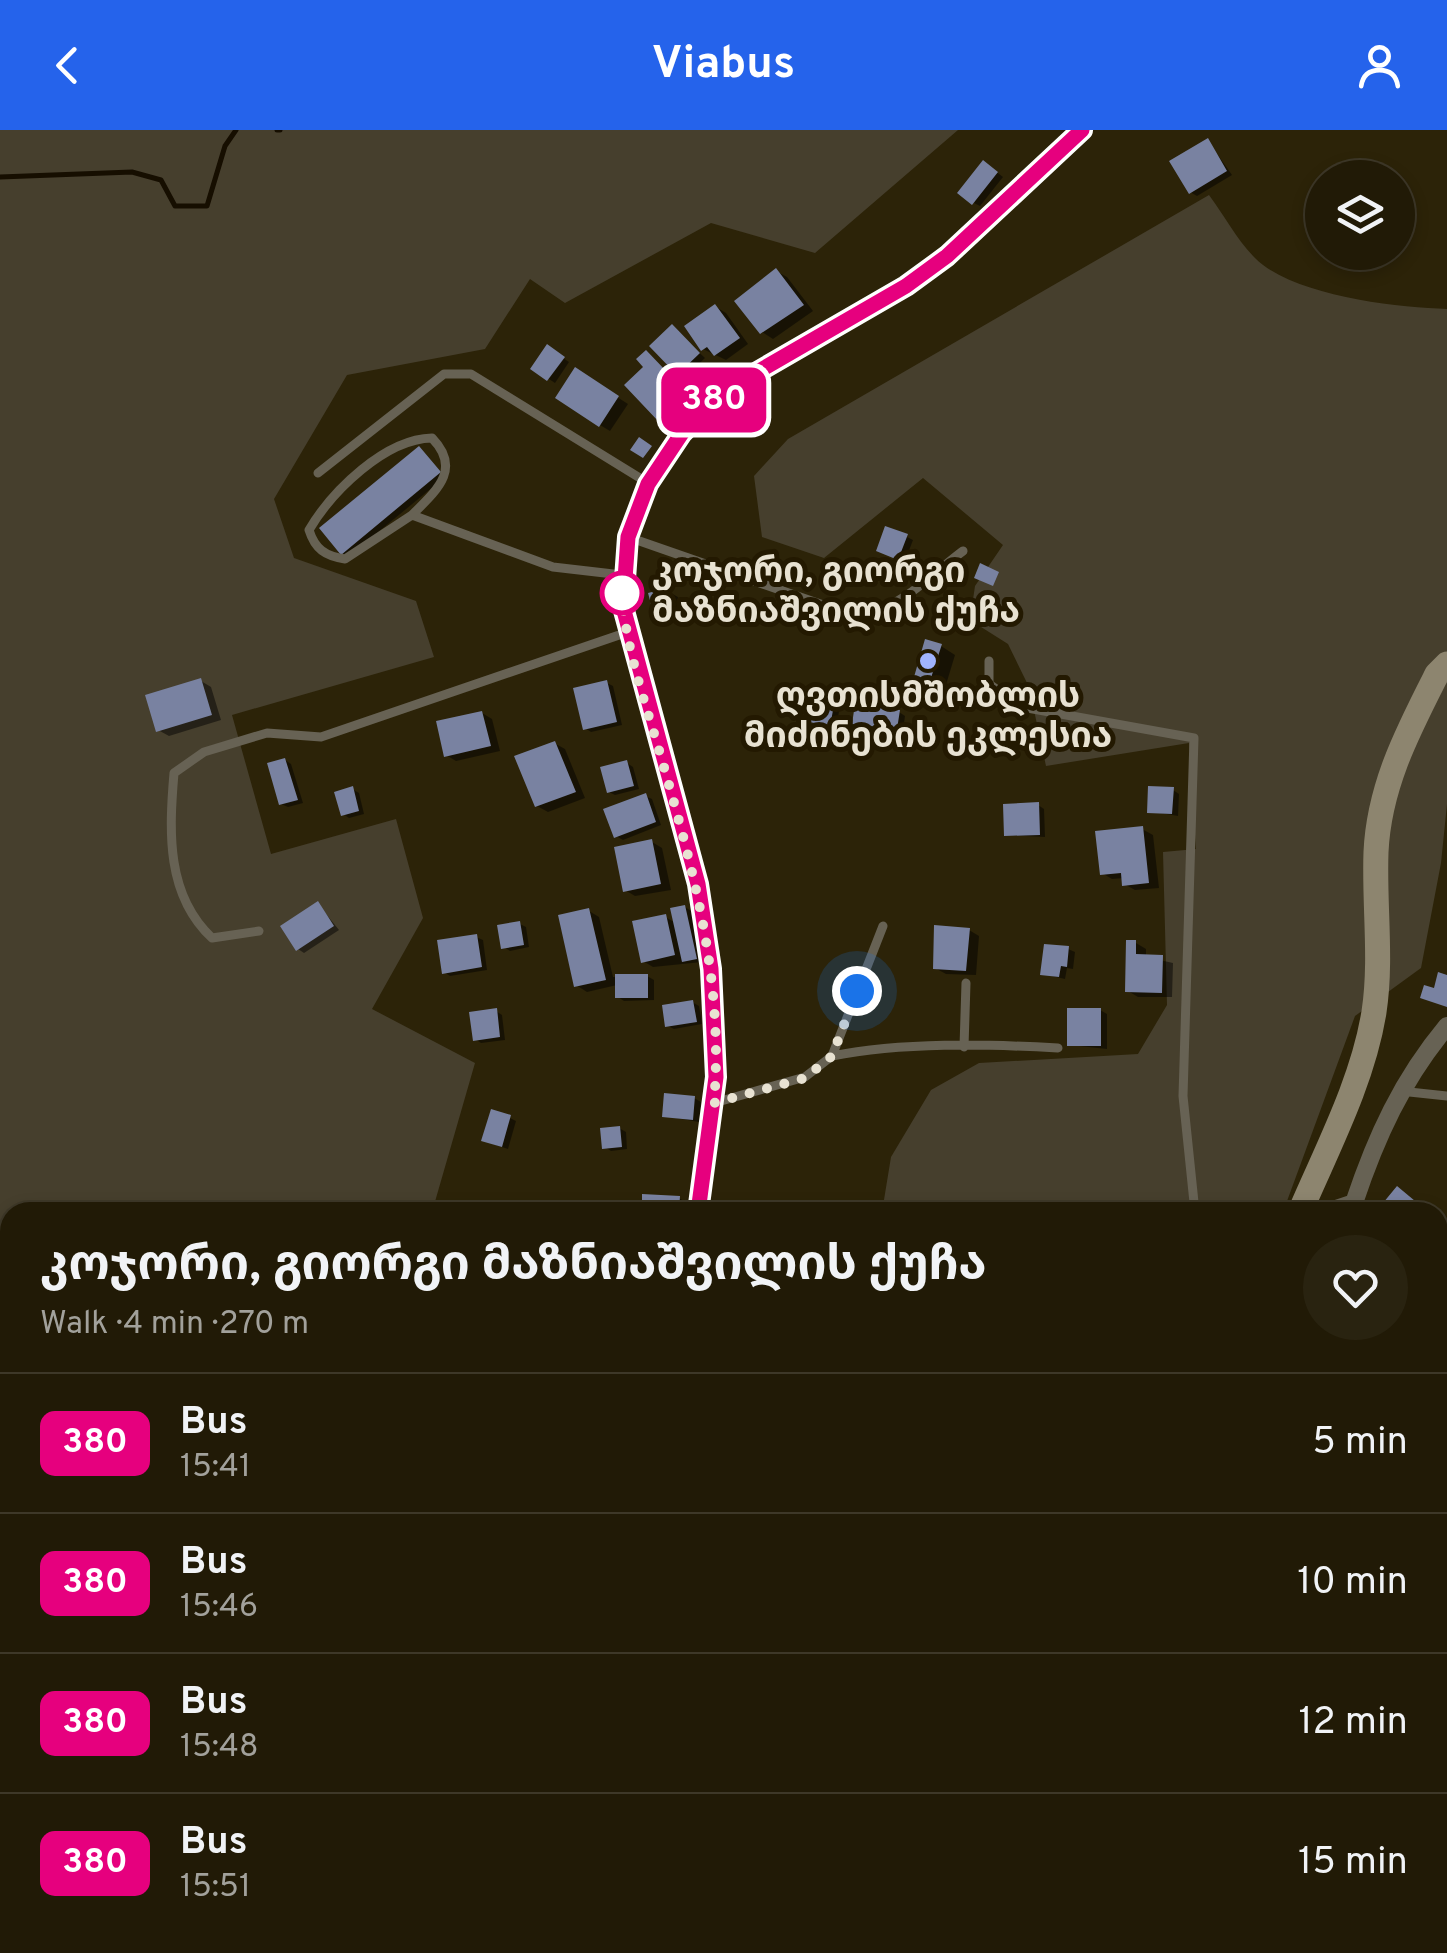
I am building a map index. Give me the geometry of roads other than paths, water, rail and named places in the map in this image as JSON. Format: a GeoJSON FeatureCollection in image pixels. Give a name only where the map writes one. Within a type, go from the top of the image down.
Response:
{"type":"FeatureCollection","features":[{"type":"Feature","properties":{"kind":"main road"},"geometry":{"type":"LineString","coordinates":[[1304,1202],[1354,1080],[1374,1015],[1380,944],[1376,850],[1393,761],[1447,664]]}},
{"type":"Feature","properties":{"kind":"street"},"geometry":{"type":"LineString","coordinates":[[699,1202],[714,1103],[717,1026],[698,884],[629,632],[622,575],[628,537],[648,484],[682,433],[721,393],[906,286],[947,256],[1082,130]]}},
{"type":"Feature","properties":{"kind":"street"},"geometry":{"type":"LineString","coordinates":[[1359,1202],[1376,1137],[1400,1091],[1447,1026]]}},
{"type":"Feature","properties":{"kind":"lane"},"geometry":{"type":"LineString","coordinates":[[318,473],[444,374],[471,374],[648,484]]}},
{"type":"Feature","properties":{"kind":"lane"},"geometry":{"type":"LineString","coordinates":[[411,438],[432,438],[444,450],[449,468],[442,486],[412,515],[345,558],[329,556],[314,544],[309,530],[324,504],[374,463],[411,438]]}},
{"type":"Feature","properties":{"kind":"lane"},"geometry":{"type":"LineString","coordinates":[[412,515],[553,567],[622,575]]}},
{"type":"Feature","properties":{"kind":"lane"},"geometry":{"type":"LineString","coordinates":[[628,537],[829,607],[864,613],[908,591],[962,550]]}},
{"type":"Feature","properties":{"kind":"lane"},"geometry":{"type":"LineString","coordinates":[[260,931],[212,938],[196,924],[179,890],[170,826],[174,773],[204,752],[267,733],[322,737],[629,632]]}},
{"type":"Feature","properties":{"kind":"lane"},"geometry":{"type":"LineString","coordinates":[[990,661],[989,684],[1022,707],[1194,738],[1183,1096],[1194,1202]]}},
{"type":"Feature","properties":{"kind":"lane"},"geometry":{"type":"LineString","coordinates":[[832,1056],[882,926]]}},
{"type":"Feature","properties":{"kind":"lane"},"geometry":{"type":"LineString","coordinates":[[964,1046],[966,982]]}},
{"type":"Feature","properties":{"kind":"lane"},"geometry":{"type":"LineString","coordinates":[[714,1103],[805,1078],[832,1056],[878,1047],[1058,1048]]}},
{"type":"Feature","properties":{"kind":"lane"},"geometry":{"type":"LineString","coordinates":[[1400,1091],[1447,1096]]}},
{"type":"Feature","properties":{"kind":"waterway"},"geometry":{"type":"LineString","coordinates":[[0,177],[132,172],[161,180],[175,206],[207,206],[225,146],[236,130]]}},
{"type":"Feature","properties":{"kind":"place","name":"კოჯორი, გიორგი მაზნიაშვილის ქუჩა"},"geometry":{"type":"Point","coordinates":[622,593]}},
{"type":"Feature","properties":{"kind":"place","name":"ღვთისმშობლის მიძინების ეკლესია"},"geometry":{"type":"Point","coordinates":[928,661]}}]}
